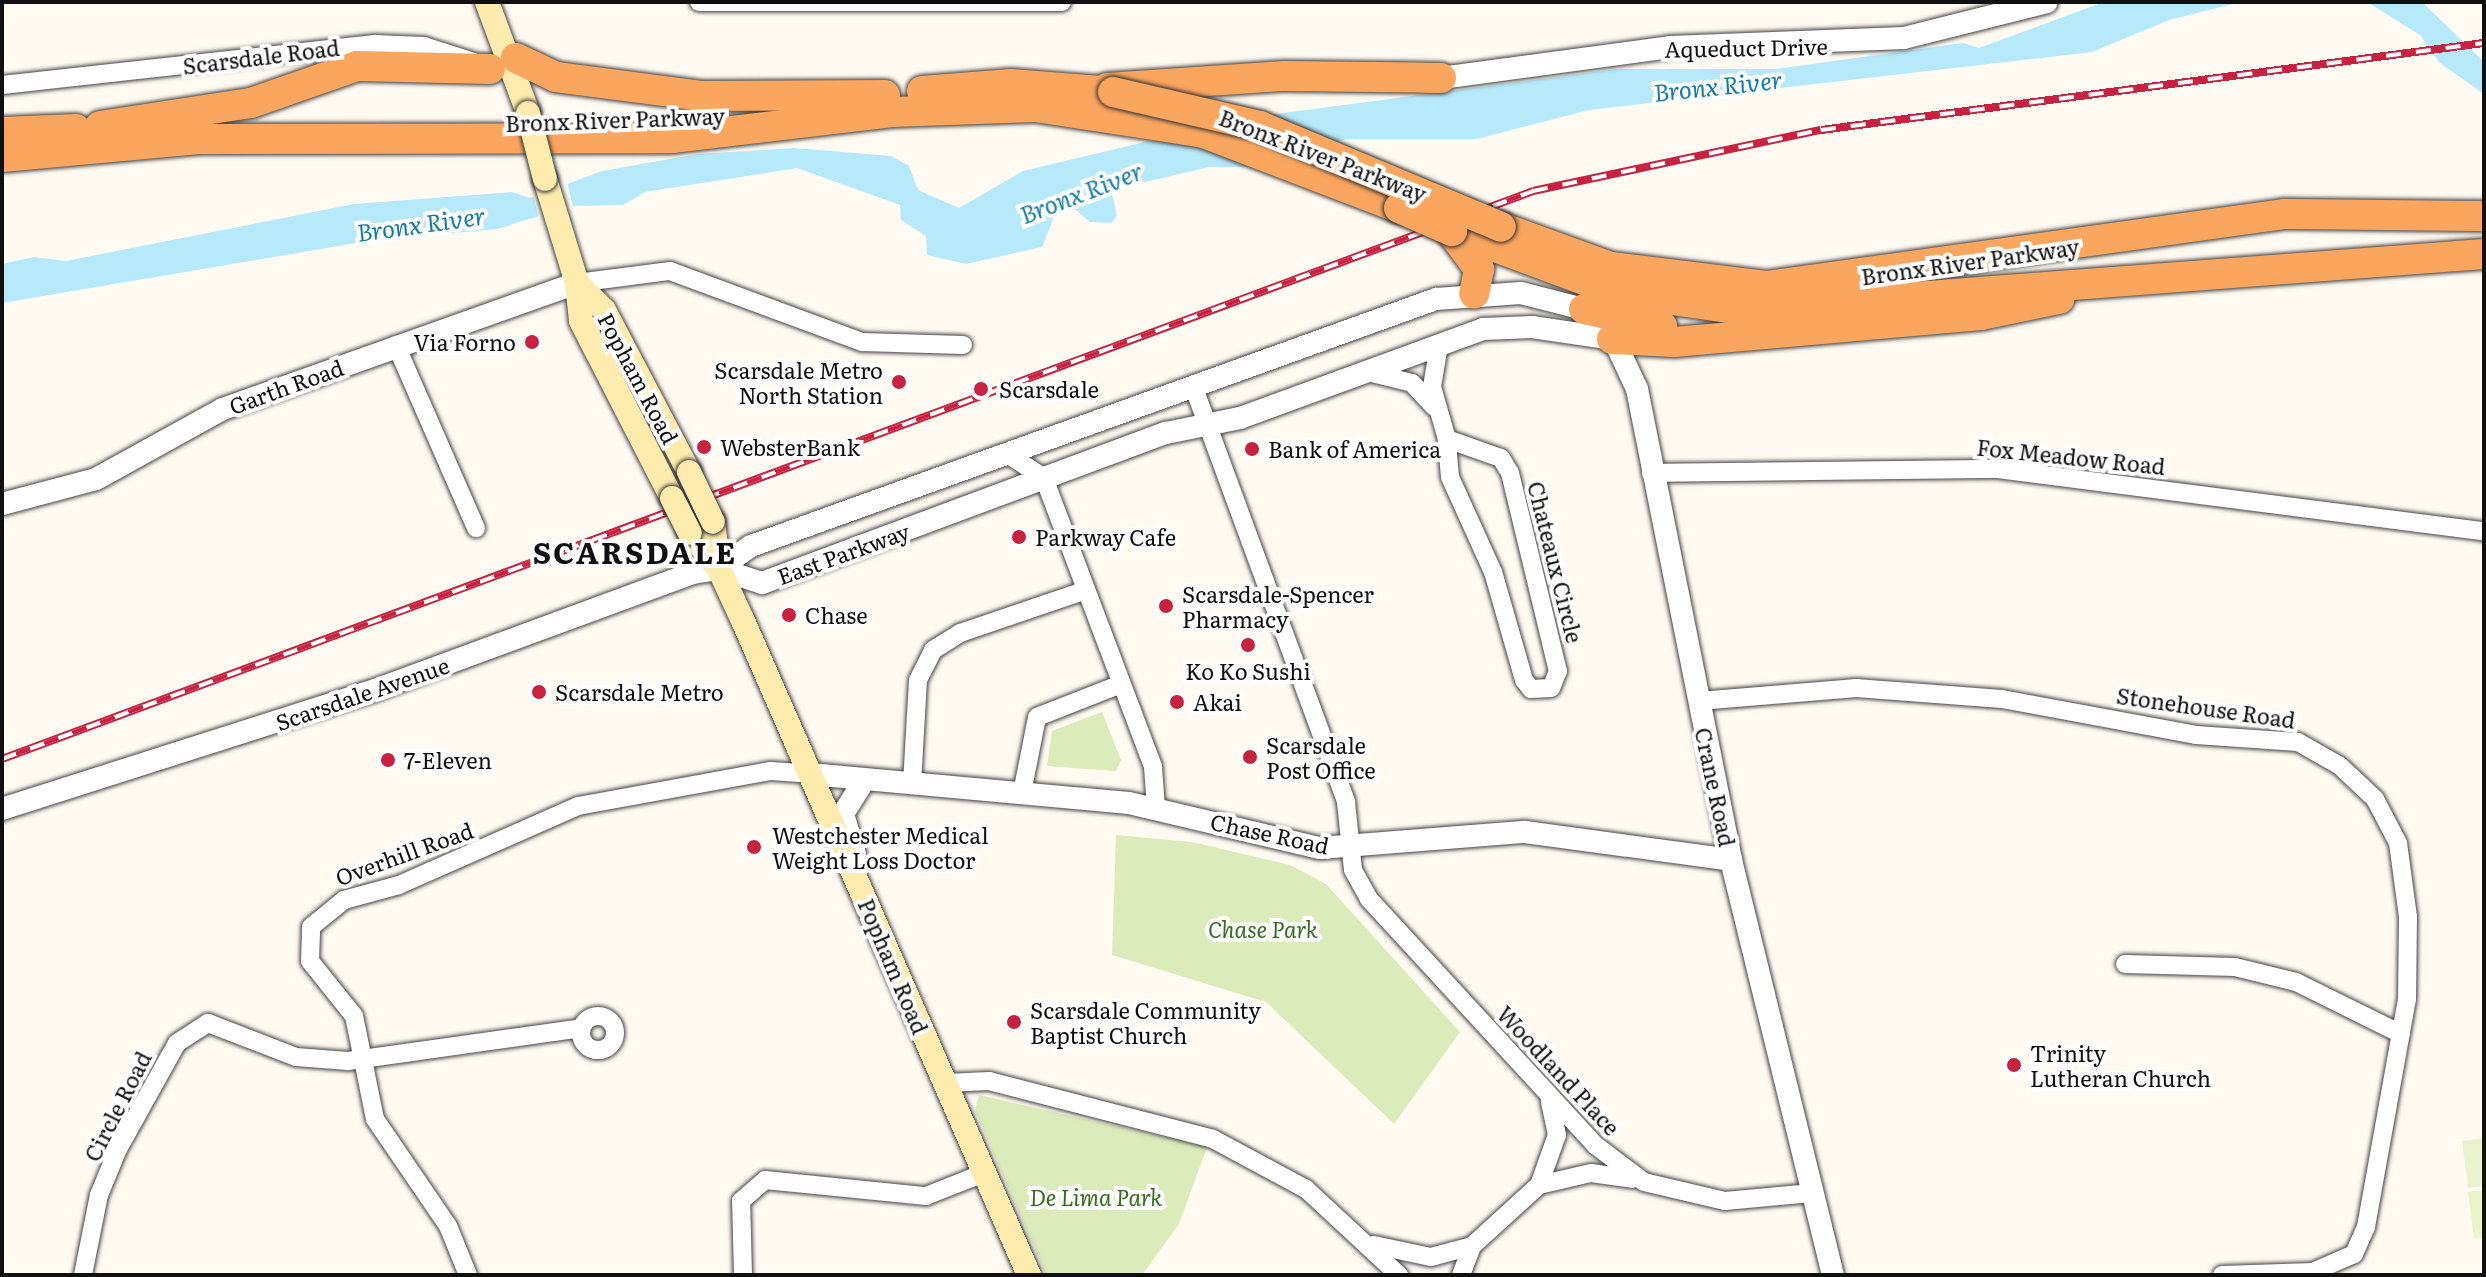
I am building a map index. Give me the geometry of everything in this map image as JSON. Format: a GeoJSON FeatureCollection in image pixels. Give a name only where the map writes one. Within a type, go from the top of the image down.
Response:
{"type":"FeatureCollection","features":[{"type":"Feature","properties":{"kind":"highway"},"geometry":{"type":"LineString","coordinates":[[100,126],[251,103],[357,66],[508,67],[556,77],[703,96],[885,95]]}},
{"type":"Feature","properties":{"kind":"highway"},"geometry":{"type":"LineString","coordinates":[[1106,98],[1285,76],[1441,78]]}},
{"type":"Feature","properties":{"kind":"highway","name":"Bronx River Parkway"},"geometry":{"type":"LineString","coordinates":[[2,132],[226,120],[650,122],[1011,84],[1260,126],[1501,227],[1611,267],[1735,286],[1828,282],[2326,211],[2484,216]]}},
{"type":"Feature","properties":{"kind":"highway","name":"Bronx River Parkway"},"geometry":{"type":"LineString","coordinates":[[2,157],[199,139],[672,138],[955,108],[1106,98],[1249,146],[1459,237],[1586,284],[1710,308],[1805,308],[2018,288],[2108,285],[2345,259],[2484,254]]}},
{"type":"Feature","properties":{"kind":"highway"},"geometry":{"type":"LineString","coordinates":[[1459,237],[1479,269],[1462,295]]}},
{"type":"Feature","properties":{"kind":"highway"},"geometry":{"type":"LineString","coordinates":[[1952,315],[2018,288],[2040,267],[2101,242]]}},
{"type":"Feature","properties":{"kind":"highway"},"geometry":{"type":"LineString","coordinates":[[1593,328],[1658,343],[2007,312],[2108,285]]}},
{"type":"Feature","properties":{"kind":"highway"},"geometry":{"type":"LineString","coordinates":[[1593,328],[1747,333]]}},
{"type":"Feature","properties":{"kind":"main road"},"geometry":{"type":"LineString","coordinates":[[487,2],[508,67]]}},
{"type":"Feature","properties":{"kind":"main road"},"geometry":{"type":"LineString","coordinates":[[502,2],[508,67]]}},
{"type":"Feature","properties":{"kind":"main road","name":"Popham Road"},"geometry":{"type":"LineString","coordinates":[[508,67],[528,113],[555,216],[577,283],[581,321],[690,533],[719,569],[1029,1275]]}},
{"type":"Feature","properties":{"kind":"main road","name":"Popham Road"},"geometry":{"type":"LineString","coordinates":[[577,283],[604,310],[689,472],[713,522],[719,569]]}},
{"type":"Feature","properties":{"kind":"street"},"geometry":{"type":"LineString","coordinates":[[699,2],[1062,2]]}},
{"type":"Feature","properties":{"kind":"street","name":"Aqueduct Drive"},"geometry":{"type":"LineString","coordinates":[[1441,78],[1670,47],[1891,39],[2047,2]]}},
{"type":"Feature","properties":{"kind":"street","name":"Scarsdale Road"},"geometry":{"type":"LineString","coordinates":[[2,85],[375,44],[443,50],[508,67]]}},
{"type":"Feature","properties":{"kind":"street"},"geometry":{"type":"LineString","coordinates":[[577,283],[670,271],[862,342],[963,345]]}},
{"type":"Feature","properties":{"kind":"street","name":"Garth Road"},"geometry":{"type":"LineString","coordinates":[[2,504],[96,479],[207,415],[396,345],[577,283]]}},
{"type":"Feature","properties":{"kind":"street"},"geometry":{"type":"LineString","coordinates":[[1458,338],[1462,295]]}},
{"type":"Feature","properties":{"kind":"street","name":"East Parkway"},"geometry":{"type":"LineString","coordinates":[[719,569],[751,546],[846,511],[1012,457],[1194,388],[1462,295],[1532,295],[1593,328]]}},
{"type":"Feature","properties":{"kind":"street","name":"East Parkway"},"geometry":{"type":"LineString","coordinates":[[719,569],[762,583],[1053,474],[1368,371],[1458,338],[1517,326],[1593,328]]}},
{"type":"Feature","properties":{"kind":"street","name":"Crane Road"},"geometry":{"type":"LineString","coordinates":[[1593,328],[1637,389],[1641,426],[1731,860],[1833,1275]]}},
{"type":"Feature","properties":{"kind":"street","name":"Chateaux Circle"},"geometry":{"type":"LineString","coordinates":[[1436,409],[1458,338]]}},
{"type":"Feature","properties":{"kind":"street"},"geometry":{"type":"LineString","coordinates":[[396,345],[476,528]]}},
{"type":"Feature","properties":{"kind":"street","name":"Chateaux Circle"},"geometry":{"type":"LineString","coordinates":[[1368,371],[1412,383],[1436,409],[1447,439],[1450,477],[1493,572],[1524,680],[1531,689],[1551,688],[1558,671],[1510,473],[1501,458],[1447,439]]}},
{"type":"Feature","properties":{"kind":"street","name":"Woodland Place"},"geometry":{"type":"LineString","coordinates":[[1194,388],[1346,802],[1349,848],[1369,899],[1549,1099],[1644,1182],[1725,1201],[1812,1193]]}},
{"type":"Feature","properties":{"kind":"street"},"geometry":{"type":"LineString","coordinates":[[1050,442],[1053,474],[1086,590],[1153,767],[1156,808]]}},
{"type":"Feature","properties":{"kind":"street"},"geometry":{"type":"LineString","coordinates":[[1012,457],[1053,474]]}},
{"type":"Feature","properties":{"kind":"street","name":"Fox Meadow Road"},"geometry":{"type":"LineString","coordinates":[[1651,473],[1997,469],[2484,531]]}},
{"type":"Feature","properties":{"kind":"street"},"geometry":{"type":"LineString","coordinates":[[846,511],[850,550]]}},
{"type":"Feature","properties":{"kind":"street","name":"Scarsdale Avenue"},"geometry":{"type":"LineString","coordinates":[[2,809],[199,750],[719,569]]}},
{"type":"Feature","properties":{"kind":"street"},"geometry":{"type":"LineString","coordinates":[[912,784],[918,680],[933,650],[960,633],[1086,590]]}},
{"type":"Feature","properties":{"kind":"street"},"geometry":{"type":"LineString","coordinates":[[1022,793],[1037,717],[1121,684]]}},
{"type":"Feature","properties":{"kind":"street","name":"Stonehouse Road"},"geometry":{"type":"LineString","coordinates":[[1699,701],[1856,688],[2002,699],[2311,748],[2375,799],[2398,843],[2408,917],[2401,1034],[2366,1227],[2354,1254],[2313,1272],[2222,1275]]}},
{"type":"Feature","properties":{"kind":"street","name":"Overhill Road"},"geometry":{"type":"LineString","coordinates":[[468,1275],[443,1216],[379,1127],[350,1008],[307,954],[311,927],[330,907],[399,885],[578,806],[771,771],[810,774]]}},
{"type":"Feature","properties":{"kind":"street","name":"Chase Road"},"geometry":{"type":"LineString","coordinates":[[810,774],[1156,808],[1308,846],[1349,848],[1525,832],[1731,860]]}},
{"type":"Feature","properties":{"kind":"street"},"geometry":{"type":"LineString","coordinates":[[857,878],[843,814],[864,780]]}},
{"type":"Feature","properties":{"kind":"street"},"geometry":{"type":"LineString","coordinates":[[2125,964],[2235,967],[2296,982],[2401,1034]]}},
{"type":"Feature","properties":{"kind":"street","name":"Circle Road"},"geometry":{"type":"LineString","coordinates":[[83,1275],[99,1195],[118,1149],[151,1084],[188,1033],[224,1024],[296,1057],[363,1057],[582,1028]]}},
{"type":"Feature","properties":{"kind":"street"},"geometry":{"type":"LineString","coordinates":[[945,1083],[989,1081],[1183,1127],[1293,1181],[1369,1244],[1399,1275]]}},
{"type":"Feature","properties":{"kind":"street"},"geometry":{"type":"LineString","coordinates":[[1461,1275],[1472,1246],[1539,1185],[1557,1135],[1549,1099]]}},
{"type":"Feature","properties":{"kind":"street"},"geometry":{"type":"LineString","coordinates":[[743,1275],[741,1201],[765,1180],[926,1196],[984,1173]]}},
{"type":"Feature","properties":{"kind":"street"},"geometry":{"type":"LineString","coordinates":[[1539,1185],[1591,1173],[1644,1182]]}},
{"type":"Feature","properties":{"kind":"street"},"geometry":{"type":"LineString","coordinates":[[1369,1244],[1420,1257],[1472,1246]]}},
{"type":"Feature","properties":{"kind":"green space"},"geometry":{"type":"Polygon","coordinates":[[[1102,712],[1121,760],[1116,771],[1047,766],[1052,731],[1102,712]]]}},
{"type":"Feature","properties":{"kind":"green space","name":"Chase Park"},"geometry":{"type":"Polygon","coordinates":[[[1116,835],[1192,842],[1290,865],[1326,884],[1460,1032],[1394,1124],[1266,1002],[1112,955],[1116,835]]]}},
{"type":"Feature","properties":{"kind":"green space","name":"De Lima Park"},"geometry":{"type":"Polygon","coordinates":[[[979,1095],[1207,1147],[1179,1224],[1142,1275],[1046,1275],[975,1111],[979,1095]]]}},
{"type":"Feature","properties":{"kind":"green space"},"geometry":{"type":"Polygon","coordinates":[[[2484,1138],[2484,1186],[2468,1188],[2462,1141],[2484,1138]]]}},
{"type":"Feature","properties":{"kind":"green space"},"geometry":{"type":"Polygon","coordinates":[[[2484,1190],[2484,1238],[2474,1239],[2468,1192],[2484,1190]]]}},
{"type":"Feature","properties":{"kind":"water","name":"Bronx River"},"geometry":{"type":"Polygon","coordinates":[[[2104,2],[2241,2],[2169,20],[2092,52],[1589,110],[1477,139],[1346,139],[1255,167],[1209,167],[1111,190],[1117,216],[1111,223],[1090,222],[1076,210],[1056,212],[1042,247],[966,264],[927,255],[926,236],[901,220],[900,205],[797,168],[645,192],[623,205],[571,206],[497,229],[368,241],[2,303],[2,264],[34,257],[66,261],[354,204],[512,192],[530,198],[602,171],[698,154],[794,148],[891,156],[909,166],[918,190],[959,208],[1023,171],[1246,118],[1616,69],[1777,69],[1963,43],[1979,48],[2104,2]]]}},
{"type":"Feature","properties":{"kind":"water"},"geometry":{"type":"Polygon","coordinates":[[[2367,2],[2422,2],[2484,62],[2484,94],[2440,63],[2420,35],[2367,2]]]}},
{"type":"Feature","properties":{"kind":"pier"},"geometry":{"type":"Polygon","coordinates":[[[567,182],[574,210],[539,219],[532,191],[567,182]]]}},
{"type":"Feature","properties":{"kind":"railway"},"geometry":{"type":"LineString","coordinates":[[2,759],[1533,191],[1821,130],[2484,43]]}},
{"type":"Feature","properties":{"kind":"place","name":"Via Forno"},"geometry":{"type":"Point","coordinates":[532,342]}},
{"type":"Feature","properties":{"kind":"place","name":"Scarsdale Metro North Station"},"geometry":{"type":"Point","coordinates":[899,382]}},
{"type":"Feature","properties":{"kind":"place","name":"Scarsdale"},"geometry":{"type":"Point","coordinates":[981,389]}},
{"type":"Feature","properties":{"kind":"place","name":"WebsterBank"},"geometry":{"type":"Point","coordinates":[704,447]}},
{"type":"Feature","properties":{"kind":"place","name":"Bank of America"},"geometry":{"type":"Point","coordinates":[1252,449]}},
{"type":"Feature","properties":{"kind":"place","name":"Parkway Cafe"},"geometry":{"type":"Point","coordinates":[1019,537]}},
{"type":"Feature","properties":{"kind":"place","name":"Scarsdale-Spencer Pharmacy"},"geometry":{"type":"Point","coordinates":[1166,606]}},
{"type":"Feature","properties":{"kind":"place","name":"Chase"},"geometry":{"type":"Point","coordinates":[789,615]}},
{"type":"Feature","properties":{"kind":"place","name":"Ko Ko Sushi"},"geometry":{"type":"Point","coordinates":[1248,645]}},
{"type":"Feature","properties":{"kind":"place","name":"Scarsdale Metro"},"geometry":{"type":"Point","coordinates":[539,692]}},
{"type":"Feature","properties":{"kind":"place","name":"Akai"},"geometry":{"type":"Point","coordinates":[1177,702]}},
{"type":"Feature","properties":{"kind":"place","name":"Scarsdale Post Office"},"geometry":{"type":"Point","coordinates":[1250,757]}},
{"type":"Feature","properties":{"kind":"place","name":"7-Eleven"},"geometry":{"type":"Point","coordinates":[388,760]}},
{"type":"Feature","properties":{"kind":"place","name":"Westchester Medical Weight Loss Doctor"},"geometry":{"type":"Point","coordinates":[754,847]}},
{"type":"Feature","properties":{"kind":"place","name":"Scarsdale Community Baptist Church"},"geometry":{"type":"Point","coordinates":[1014,1022]}},
{"type":"Feature","properties":{"kind":"place","name":"Trinity Lutheran Church"},"geometry":{"type":"Point","coordinates":[2014,1065]}},
{"type":"Feature","properties":{"kind":"district","name":"SCARSDALE"},"geometry":{"type":"Point","coordinates":[635,551]}}]}
